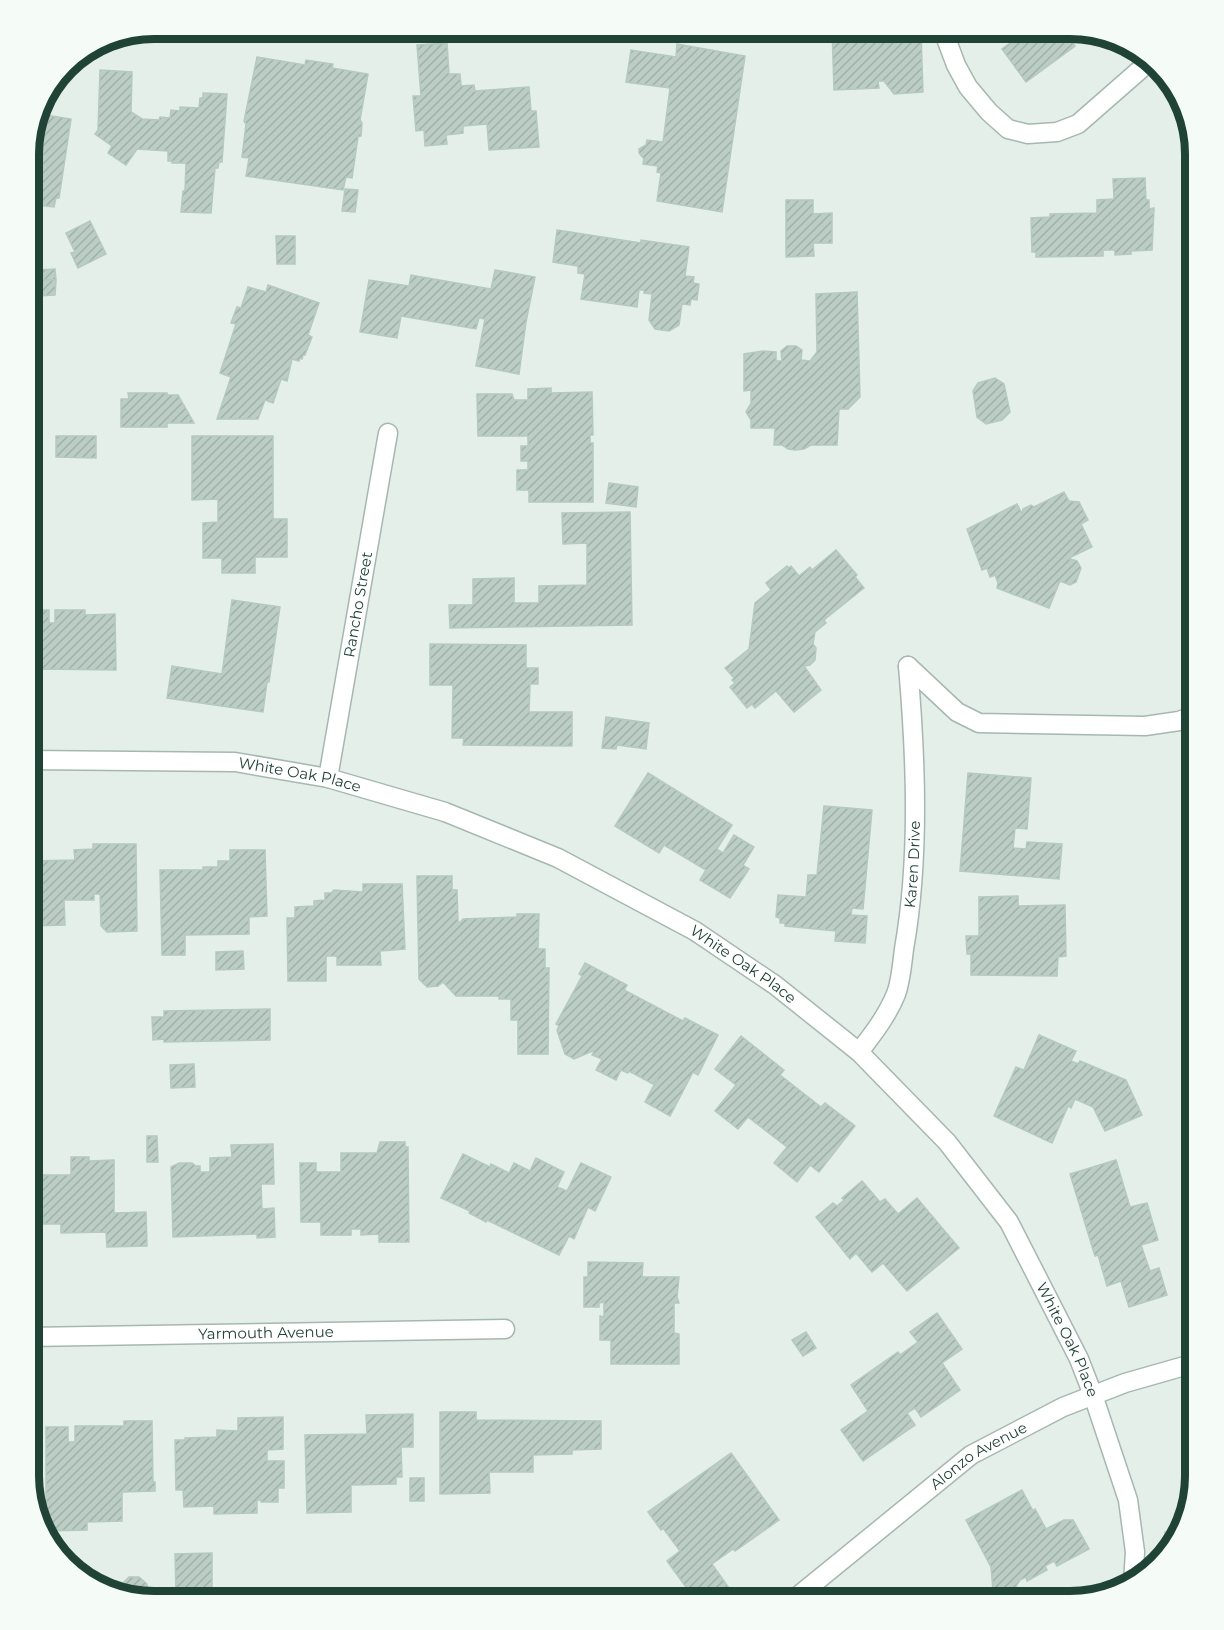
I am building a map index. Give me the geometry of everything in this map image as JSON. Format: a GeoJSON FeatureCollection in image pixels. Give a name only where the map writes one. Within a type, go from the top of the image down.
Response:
{"type":"FeatureCollection","features":[{"type":"Feature","properties":{"kind":"street"},"geometry":{"type":"LineString","coordinates":[[947,39],[956,65],[968,87],[989,112],[1008,129],[1028,134],[1057,132],[1078,124],[1144,66]]}},
{"type":"Feature","properties":{"kind":"street","name":"Rancho Street"},"geometry":{"type":"LineString","coordinates":[[328,778],[388,433]]}},
{"type":"Feature","properties":{"kind":"street","name":"Karen Drive"},"geometry":{"type":"LineString","coordinates":[[859,1052],[884,1018],[897,992],[911,910],[914,851],[913,725],[908,666],[957,712],[978,723],[1145,726],[1185,719]]}},
{"type":"Feature","properties":{"kind":"street","name":"White Oak Place"},"geometry":{"type":"LineString","coordinates":[[39,760],[235,762],[328,778],[445,812],[558,858],[695,931],[775,986],[859,1052],[947,1142],[1009,1222],[1079,1359],[1094,1395],[1128,1500],[1135,1551],[1134,1572]]}},
{"type":"Feature","properties":{"kind":"street","name":"Yarmouth Avenue"},"geometry":{"type":"LineString","coordinates":[[39,1337],[505,1329]]}},
{"type":"Feature","properties":{"kind":"street","name":"Alonzo Avenue"},"geometry":{"type":"LineString","coordinates":[[805,1591],[971,1455],[1063,1407],[1125,1383],[1185,1366]]}},
{"type":"Feature","properties":{"kind":"building"},"geometry":{"type":"Polygon","coordinates":[[[832,39],[921,39],[923,92],[894,94],[884,81],[878,81],[879,88],[834,90],[832,39]]]}},
{"type":"Feature","properties":{"kind":"building"},"geometry":{"type":"Polygon","coordinates":[[[1007,39],[1070,39],[1075,46],[1026,82],[1002,49],[1010,43],[1007,39]]]}},
{"type":"Feature","properties":{"kind":"building"},"geometry":{"type":"Polygon","coordinates":[[[447,43],[449,74],[460,74],[461,86],[474,85],[475,91],[529,87],[531,111],[536,111],[539,147],[489,150],[487,124],[463,126],[463,133],[446,135],[447,144],[425,146],[424,130],[416,131],[413,96],[421,96],[417,45],[447,43]]]}},
{"type":"Feature","properties":{"kind":"building"},"geometry":{"type":"Polygon","coordinates":[[[677,44],[745,56],[722,212],[657,201],[661,173],[657,172],[658,166],[643,164],[644,159],[639,153],[639,149],[646,145],[647,140],[663,142],[670,88],[626,82],[631,50],[676,57],[677,44]]]}},
{"type":"Feature","properties":{"kind":"building"},"geometry":{"type":"Polygon","coordinates":[[[257,57],[305,65],[306,60],[333,64],[332,68],[368,74],[360,120],[362,123],[361,136],[358,137],[352,178],[346,177],[343,190],[246,176],[249,158],[242,157],[246,124],[244,121],[257,57]]]}},
{"type":"Feature","properties":{"kind":"building"},"geometry":{"type":"Polygon","coordinates":[[[100,70],[132,72],[131,112],[142,119],[170,118],[171,110],[180,111],[180,107],[199,108],[203,93],[227,94],[222,162],[219,162],[218,168],[215,168],[211,213],[181,212],[183,191],[185,191],[186,163],[168,161],[168,151],[137,149],[126,165],[108,153],[112,146],[95,134],[98,130],[100,70]]]}},
{"type":"Feature","properties":{"kind":"building"},"geometry":{"type":"Polygon","coordinates":[[[46,115],[71,119],[59,198],[56,198],[54,207],[39,205],[39,146],[46,115]]]}},
{"type":"Feature","properties":{"kind":"building"},"geometry":{"type":"Polygon","coordinates":[[[1145,178],[1146,200],[1149,200],[1149,209],[1154,208],[1152,250],[1131,251],[1131,254],[1115,255],[1115,250],[1103,250],[1103,256],[1036,257],[1036,252],[1032,252],[1031,218],[1050,217],[1050,214],[1097,213],[1097,200],[1114,199],[1113,179],[1145,178]]]}},
{"type":"Feature","properties":{"kind":"building"},"geometry":{"type":"Polygon","coordinates":[[[345,189],[358,190],[355,212],[342,211],[345,189]]]}},
{"type":"Feature","properties":{"kind":"building"},"geometry":{"type":"Polygon","coordinates":[[[786,200],[813,200],[813,214],[832,213],[832,243],[813,243],[814,256],[786,257],[786,200]]]}},
{"type":"Feature","properties":{"kind":"building"},"geometry":{"type":"Polygon","coordinates":[[[90,221],[106,254],[78,268],[71,253],[75,252],[66,233],[90,221]]]}},
{"type":"Feature","properties":{"kind":"building"},"geometry":{"type":"Polygon","coordinates":[[[557,230],[641,243],[641,240],[689,247],[685,276],[694,277],[693,283],[699,284],[697,300],[691,299],[690,305],[682,304],[679,325],[669,331],[655,329],[649,320],[652,294],[644,293],[644,290],[639,290],[637,307],[581,299],[585,274],[578,273],[578,266],[553,262],[557,230]]]}},
{"type":"Feature","properties":{"kind":"building"},"geometry":{"type":"Polygon","coordinates":[[[276,236],[295,236],[295,264],[277,264],[276,236]]]}},
{"type":"Feature","properties":{"kind":"building"},"geometry":{"type":"Polygon","coordinates":[[[55,269],[56,280],[39,280],[39,270],[55,269]]]}},
{"type":"Feature","properties":{"kind":"building"},"geometry":{"type":"Polygon","coordinates":[[[495,270],[535,277],[519,374],[476,366],[485,319],[479,318],[476,329],[401,316],[397,338],[360,332],[369,280],[409,286],[411,275],[491,289],[495,270]]]}},
{"type":"Feature","properties":{"kind":"building"},"geometry":{"type":"Polygon","coordinates":[[[39,280],[56,280],[55,295],[39,296],[39,280]]]}},
{"type":"Feature","properties":{"kind":"building"},"geometry":{"type":"Polygon","coordinates":[[[268,285],[319,303],[308,335],[312,337],[302,359],[300,358],[299,361],[292,359],[287,381],[281,379],[273,403],[265,400],[258,419],[217,419],[231,377],[220,373],[236,324],[231,323],[237,307],[241,308],[248,287],[266,292],[268,285]]]}},
{"type":"Feature","properties":{"kind":"building"},"geometry":{"type":"Polygon","coordinates":[[[857,292],[860,397],[848,409],[839,409],[837,445],[811,445],[795,450],[782,445],[774,445],[775,428],[751,428],[751,420],[746,412],[751,403],[751,390],[744,391],[744,354],[763,351],[776,352],[776,361],[782,361],[781,351],[787,346],[796,346],[802,350],[801,360],[810,361],[817,352],[816,294],[857,292]]]}},
{"type":"Feature","properties":{"kind":"building"},"geometry":{"type":"Polygon","coordinates":[[[995,378],[1004,384],[1010,412],[1002,420],[986,424],[977,417],[973,391],[978,383],[995,378]]]}},
{"type":"Feature","properties":{"kind":"building"},"geometry":{"type":"Polygon","coordinates":[[[551,388],[551,393],[592,392],[593,435],[590,435],[590,443],[593,443],[593,502],[529,502],[529,490],[517,490],[517,470],[528,470],[528,461],[521,461],[521,446],[528,446],[528,436],[478,436],[477,394],[512,394],[514,400],[528,400],[528,389],[551,388]]]}},
{"type":"Feature","properties":{"kind":"building"},"geometry":{"type":"Polygon","coordinates":[[[128,393],[178,395],[194,423],[167,423],[167,427],[121,427],[121,399],[129,399],[128,393]]]}},
{"type":"Feature","properties":{"kind":"building"},"geometry":{"type":"Polygon","coordinates":[[[56,436],[96,436],[96,458],[56,457],[56,436]]]}},
{"type":"Feature","properties":{"kind":"building"},"geometry":{"type":"Polygon","coordinates":[[[192,436],[273,436],[273,519],[287,519],[287,557],[255,557],[255,573],[222,573],[222,558],[203,558],[203,523],[218,522],[218,499],[192,500],[192,436]]]}},
{"type":"Feature","properties":{"kind":"building"},"geometry":{"type":"Polygon","coordinates":[[[609,483],[638,487],[636,507],[606,503],[609,483]]]}},
{"type":"Feature","properties":{"kind":"building"},"geometry":{"type":"Polygon","coordinates":[[[1064,492],[1069,501],[1079,502],[1088,520],[1081,524],[1092,547],[1070,559],[1077,561],[1081,568],[1076,582],[1070,585],[1060,581],[1049,608],[997,588],[995,575],[990,577],[987,568],[982,570],[967,529],[1017,504],[1022,514],[1023,509],[1031,505],[1034,507],[1064,492]]]}},
{"type":"Feature","properties":{"kind":"building"},"geometry":{"type":"Polygon","coordinates":[[[630,512],[632,625],[450,628],[449,605],[473,605],[473,579],[514,578],[514,603],[539,603],[539,586],[587,585],[587,543],[563,544],[562,513],[630,512]]]}},
{"type":"Feature","properties":{"kind":"building"},"geometry":{"type":"Polygon","coordinates":[[[836,550],[857,575],[855,577],[864,588],[824,620],[826,623],[815,632],[813,644],[816,648],[815,660],[810,665],[804,666],[821,690],[794,712],[776,691],[755,708],[752,704],[747,708],[730,687],[735,683],[732,680],[734,678],[725,668],[749,649],[755,603],[771,590],[766,583],[787,566],[789,568],[791,566],[799,576],[810,567],[812,570],[836,550]]]}},
{"type":"Feature","properties":{"kind":"building"},"geometry":{"type":"Polygon","coordinates":[[[232,600],[280,607],[263,712],[167,698],[172,666],[222,674],[232,600]]]}},
{"type":"Feature","properties":{"kind":"building"},"geometry":{"type":"Polygon","coordinates":[[[39,610],[49,610],[49,623],[55,623],[55,610],[85,610],[85,615],[115,614],[116,670],[39,669],[39,610]]]}},
{"type":"Feature","properties":{"kind":"building"},"geometry":{"type":"Polygon","coordinates":[[[430,644],[526,645],[526,668],[538,668],[538,684],[530,684],[529,712],[572,712],[572,746],[463,745],[464,738],[452,738],[453,685],[430,685],[430,644]]]}},
{"type":"Feature","properties":{"kind":"building"},"geometry":{"type":"Polygon","coordinates":[[[606,717],[649,723],[646,749],[617,745],[616,749],[602,748],[606,717]]]}},
{"type":"Feature","properties":{"kind":"building"},"geometry":{"type":"Polygon","coordinates":[[[648,773],[732,825],[717,849],[723,853],[734,835],[754,847],[743,865],[749,869],[730,898],[700,880],[706,870],[664,845],[659,853],[615,826],[648,773]]]}},
{"type":"Feature","properties":{"kind":"building"},"geometry":{"type":"Polygon","coordinates":[[[968,773],[1031,778],[1027,829],[1015,828],[1013,848],[1026,849],[1027,842],[1062,844],[1059,879],[960,871],[968,773]]]}},
{"type":"Feature","properties":{"kind":"building"},"geometry":{"type":"Polygon","coordinates":[[[824,806],[872,810],[863,909],[852,908],[851,915],[867,916],[865,943],[835,941],[836,931],[785,926],[785,923],[780,923],[780,918],[776,917],[778,895],[806,897],[808,875],[817,875],[824,806]]]}},
{"type":"Feature","properties":{"kind":"building"},"geometry":{"type":"Polygon","coordinates":[[[93,844],[136,844],[137,931],[107,932],[101,926],[100,894],[94,894],[94,900],[64,900],[65,925],[39,926],[39,861],[75,860],[74,850],[93,849],[93,844]]]}},
{"type":"Feature","properties":{"kind":"building"},"geometry":{"type":"Polygon","coordinates":[[[230,850],[265,850],[267,916],[249,917],[249,934],[185,935],[185,955],[162,955],[160,870],[203,870],[203,867],[218,867],[218,861],[230,861],[230,850]]]}},
{"type":"Feature","properties":{"kind":"building"},"geometry":{"type":"Polygon","coordinates":[[[417,876],[452,876],[452,890],[457,890],[458,921],[460,923],[463,919],[539,914],[538,949],[545,949],[545,968],[549,968],[548,1054],[518,1054],[518,1020],[511,1020],[511,999],[499,999],[499,996],[456,996],[443,982],[438,986],[427,987],[419,979],[417,876]]]}},
{"type":"Feature","properties":{"kind":"building"},"geometry":{"type":"Polygon","coordinates":[[[363,884],[402,884],[405,949],[380,951],[381,965],[337,965],[337,956],[326,956],[326,981],[288,981],[287,918],[295,918],[295,907],[314,906],[314,901],[325,900],[325,893],[331,893],[334,890],[363,892],[363,884]]]}},
{"type":"Feature","properties":{"kind":"building"},"geometry":{"type":"Polygon","coordinates":[[[1018,896],[1018,906],[1065,905],[1066,956],[1058,957],[1057,976],[971,975],[971,954],[967,954],[966,936],[979,936],[979,897],[1018,896]]]}},
{"type":"Feature","properties":{"kind":"building"},"geometry":{"type":"Polygon","coordinates":[[[243,951],[244,969],[216,970],[216,952],[243,951]]]}},
{"type":"Feature","properties":{"kind":"building"},"geometry":{"type":"Polygon","coordinates":[[[585,963],[627,985],[624,990],[683,1021],[685,1018],[718,1035],[698,1075],[693,1072],[670,1116],[645,1102],[663,1068],[653,1084],[629,1071],[628,1073],[621,1070],[616,1080],[596,1070],[602,1059],[592,1055],[595,1050],[574,1059],[565,1054],[557,1030],[559,1026],[556,1024],[582,976],[579,974],[585,963]]]}},
{"type":"Feature","properties":{"kind":"building"},"geometry":{"type":"Polygon","coordinates":[[[270,1009],[270,1040],[164,1042],[164,1039],[153,1040],[152,1017],[164,1017],[164,1011],[270,1009]]]}},
{"type":"Feature","properties":{"kind":"building"},"geometry":{"type":"Polygon","coordinates":[[[1039,1035],[1076,1051],[1071,1061],[1078,1064],[1080,1061],[1126,1080],[1142,1115],[1105,1131],[1093,1107],[1075,1099],[1071,1108],[1068,1106],[1052,1143],[994,1116],[1016,1067],[1024,1070],[1039,1035]]]}},
{"type":"Feature","properties":{"kind":"building"},"geometry":{"type":"Polygon","coordinates":[[[741,1036],[784,1070],[780,1075],[821,1107],[825,1103],[855,1126],[819,1172],[810,1165],[797,1182],[774,1163],[787,1147],[748,1117],[738,1129],[715,1111],[736,1085],[715,1069],[741,1036]]]}},
{"type":"Feature","properties":{"kind":"building"},"geometry":{"type":"Polygon","coordinates":[[[194,1064],[195,1087],[171,1088],[170,1065],[194,1064]]]}},
{"type":"Feature","properties":{"kind":"building"},"geometry":{"type":"Polygon","coordinates":[[[147,1136],[157,1136],[158,1162],[147,1162],[147,1136]]]}},
{"type":"Feature","properties":{"kind":"building"},"geometry":{"type":"Polygon","coordinates":[[[380,1142],[405,1142],[405,1147],[408,1147],[409,1242],[379,1242],[379,1234],[361,1235],[361,1229],[351,1229],[351,1235],[321,1235],[321,1222],[301,1222],[300,1163],[316,1163],[316,1172],[341,1172],[341,1153],[377,1153],[380,1142]]]}},
{"type":"Feature","properties":{"kind":"building"},"geometry":{"type":"Polygon","coordinates":[[[273,1144],[274,1184],[261,1184],[262,1209],[274,1208],[275,1237],[257,1238],[257,1234],[173,1237],[171,1167],[179,1163],[192,1163],[200,1166],[200,1172],[210,1172],[210,1158],[232,1157],[231,1145],[273,1144]]]}},
{"type":"Feature","properties":{"kind":"building"},"geometry":{"type":"Polygon","coordinates":[[[463,1154],[509,1173],[514,1163],[530,1171],[536,1158],[564,1172],[557,1187],[567,1191],[581,1163],[611,1177],[595,1211],[588,1207],[574,1239],[569,1236],[559,1255],[487,1220],[486,1222],[469,1213],[470,1211],[441,1198],[463,1154]]]}},
{"type":"Feature","properties":{"kind":"building"},"geometry":{"type":"Polygon","coordinates":[[[71,1157],[89,1157],[89,1161],[114,1160],[114,1213],[146,1212],[147,1246],[107,1247],[106,1232],[61,1233],[61,1224],[43,1224],[40,1175],[71,1175],[71,1157]]]}},
{"type":"Feature","properties":{"kind":"building"},"geometry":{"type":"Polygon","coordinates":[[[1116,1160],[1130,1207],[1147,1203],[1158,1240],[1141,1245],[1150,1271],[1159,1268],[1167,1295],[1129,1307],[1121,1281],[1107,1286],[1098,1255],[1095,1256],[1070,1174],[1116,1160]]]}},
{"type":"Feature","properties":{"kind":"building"},"geometry":{"type":"Polygon","coordinates":[[[862,1181],[880,1202],[885,1199],[898,1214],[917,1198],[959,1248],[907,1291],[883,1263],[872,1272],[856,1253],[850,1259],[816,1217],[833,1203],[837,1206],[844,1200],[842,1198],[862,1181]]]}},
{"type":"Feature","properties":{"kind":"building"},"geometry":{"type":"Polygon","coordinates":[[[588,1262],[643,1263],[642,1277],[679,1277],[677,1297],[679,1303],[674,1303],[674,1333],[679,1334],[679,1364],[611,1364],[611,1340],[600,1340],[600,1316],[604,1317],[604,1302],[599,1303],[599,1307],[584,1307],[584,1277],[588,1277],[588,1262]]]}},
{"type":"Feature","properties":{"kind":"building"},"geometry":{"type":"Polygon","coordinates":[[[937,1313],[962,1349],[942,1363],[960,1390],[921,1417],[915,1408],[907,1413],[915,1425],[863,1461],[841,1430],[868,1411],[851,1385],[898,1352],[900,1355],[918,1342],[910,1332],[937,1313]]]}},
{"type":"Feature","properties":{"kind":"building"},"geometry":{"type":"Polygon","coordinates":[[[806,1332],[816,1348],[803,1356],[792,1340],[806,1332]]]}},
{"type":"Feature","properties":{"kind":"building"},"geometry":{"type":"Polygon","coordinates":[[[440,1412],[476,1412],[476,1420],[601,1421],[601,1449],[572,1450],[572,1454],[533,1455],[533,1472],[489,1472],[490,1493],[440,1494],[440,1412]]]}},
{"type":"Feature","properties":{"kind":"building"},"geometry":{"type":"Polygon","coordinates":[[[413,1414],[413,1447],[401,1447],[402,1477],[396,1477],[396,1484],[351,1485],[351,1512],[307,1513],[305,1435],[367,1434],[366,1415],[413,1414]]]}},
{"type":"Feature","properties":{"kind":"building"},"geometry":{"type":"Polygon","coordinates":[[[283,1417],[283,1449],[267,1450],[267,1461],[284,1461],[284,1488],[278,1488],[278,1502],[257,1500],[257,1513],[214,1514],[214,1506],[184,1507],[183,1490],[176,1490],[175,1440],[217,1437],[217,1430],[238,1431],[238,1418],[283,1417]]]}},
{"type":"Feature","properties":{"kind":"building"},"geometry":{"type":"Polygon","coordinates":[[[124,1421],[152,1421],[155,1491],[122,1492],[122,1521],[87,1522],[87,1530],[53,1531],[46,1514],[46,1427],[68,1427],[68,1442],[75,1442],[75,1426],[124,1426],[124,1421]]]}},
{"type":"Feature","properties":{"kind":"building"},"geometry":{"type":"Polygon","coordinates":[[[1184,1440],[1185,1476],[1180,1508],[1184,1440]]]}},
{"type":"Feature","properties":{"kind":"building"},"geometry":{"type":"Polygon","coordinates":[[[731,1453],[779,1520],[712,1564],[729,1588],[725,1591],[689,1591],[667,1561],[680,1551],[648,1512],[731,1453]]]}},
{"type":"Feature","properties":{"kind":"building"},"geometry":{"type":"Polygon","coordinates":[[[410,1478],[424,1478],[424,1501],[410,1501],[410,1478]]]}},
{"type":"Feature","properties":{"kind":"building"},"geometry":{"type":"Polygon","coordinates":[[[1022,1490],[1046,1529],[1064,1520],[1073,1520],[1089,1549],[1057,1566],[1054,1561],[1045,1566],[1047,1570],[1027,1581],[1026,1577],[1020,1580],[1013,1591],[995,1591],[993,1590],[991,1567],[966,1520],[1022,1490]]]}},
{"type":"Feature","properties":{"kind":"building"},"geometry":{"type":"Polygon","coordinates":[[[1165,1532],[1171,1532],[1165,1541],[1165,1532]]]}},
{"type":"Feature","properties":{"kind":"building"},"geometry":{"type":"Polygon","coordinates":[[[212,1553],[212,1590],[176,1591],[175,1554],[212,1553]]]}},
{"type":"Feature","properties":{"kind":"building"},"geometry":{"type":"Polygon","coordinates":[[[129,1577],[139,1577],[147,1584],[148,1591],[124,1587],[121,1585],[129,1577]]]}}]}
